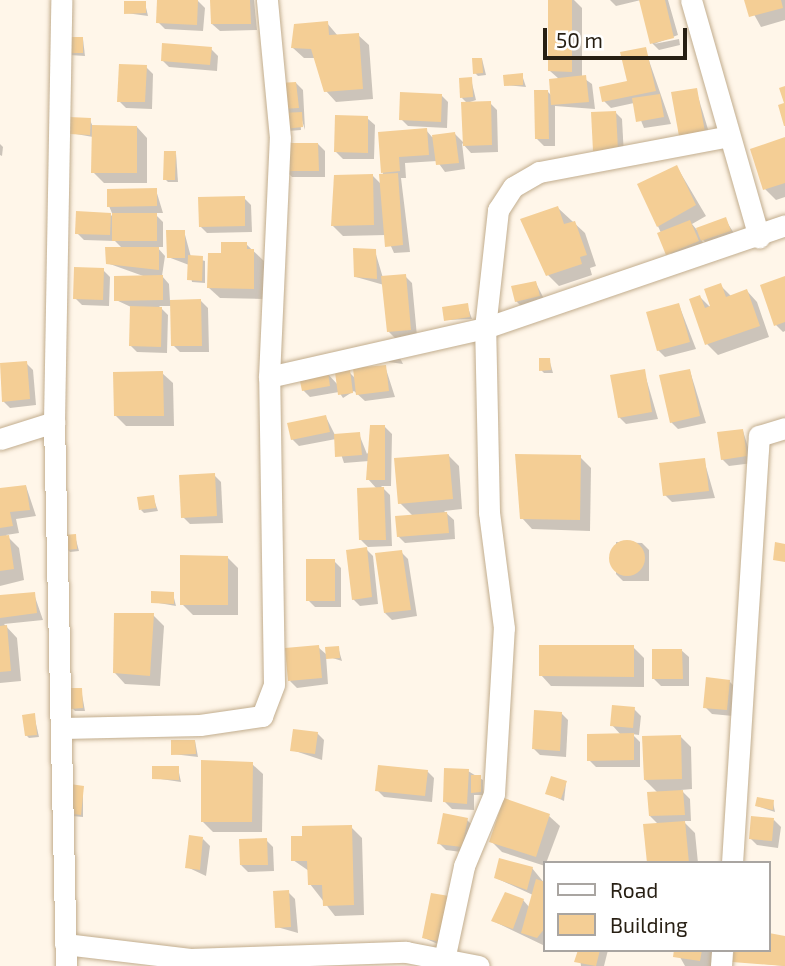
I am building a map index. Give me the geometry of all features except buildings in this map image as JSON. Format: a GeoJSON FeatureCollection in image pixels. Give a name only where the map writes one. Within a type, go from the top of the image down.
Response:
{"type":"FeatureCollection","features":[{"type":"Feature","properties":{"kind":"street"},"geometry":{"type":"LineString","coordinates":[[61,0],[54,422],[63,728],[66,966]]}},
{"type":"Feature","properties":{"kind":"street"},"geometry":{"type":"LineString","coordinates":[[63,728],[200,725],[262,716],[274,684],[269,377],[280,138],[269,0]]}},
{"type":"Feature","properties":{"kind":"street"},"geometry":{"type":"LineString","coordinates":[[691,0],[759,236]]}},
{"type":"Feature","properties":{"kind":"street"},"geometry":{"type":"LineString","coordinates":[[445,955],[464,866],[494,794],[504,628],[489,512],[485,328],[498,210],[513,187],[539,172],[729,136]]}},
{"type":"Feature","properties":{"kind":"street"},"geometry":{"type":"LineString","coordinates":[[269,377],[485,328],[785,225]]}},
{"type":"Feature","properties":{"kind":"street"},"geometry":{"type":"LineString","coordinates":[[0,439],[54,422]]}},
{"type":"Feature","properties":{"kind":"street"},"geometry":{"type":"LineString","coordinates":[[732,861],[760,436],[785,428]]}},
{"type":"Feature","properties":{"kind":"street"},"geometry":{"type":"LineString","coordinates":[[65,944],[190,959],[289,960],[445,955],[479,966]]}}]}
